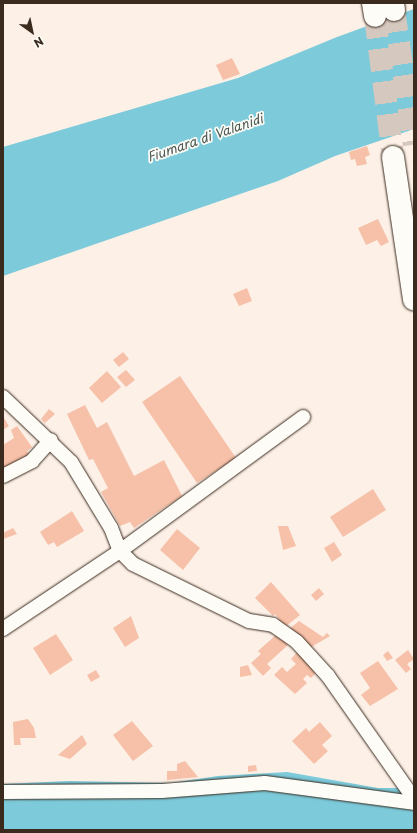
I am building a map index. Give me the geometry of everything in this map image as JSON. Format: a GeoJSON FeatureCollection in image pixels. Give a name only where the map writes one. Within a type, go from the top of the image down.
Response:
{"type":"FeatureCollection","features":[{"type":"Feature","properties":{"kind":"highway"},"geometry":{"type":"LineString","coordinates":[[393,157],[414,299]]}},
{"type":"Feature","properties":{"kind":"street"},"geometry":{"type":"LineString","coordinates":[[3,398],[51,440],[71,462],[111,528],[120,550],[133,564],[249,621],[273,625],[297,642],[328,676],[389,765],[411,794]]}},
{"type":"Feature","properties":{"kind":"street"},"geometry":{"type":"LineString","coordinates":[[3,629],[120,550],[303,417]]}},
{"type":"Feature","properties":{"kind":"street"},"geometry":{"type":"LineString","coordinates":[[3,476],[32,461],[51,440]]}},
{"type":"Feature","properties":{"kind":"street"},"geometry":{"type":"LineString","coordinates":[[3,792],[162,791],[264,783],[414,802]]}},
{"type":"Feature","properties":{"kind":"water","name":"Fiumara di Valanidi"},"geometry":{"type":"Polygon","coordinates":[[[414,9],[414,129],[335,156],[278,181],[3,276],[3,147],[238,78],[337,37],[414,9]]]}},
{"type":"Feature","properties":{"kind":"water"},"geometry":{"type":"Polygon","coordinates":[[[287,772],[378,788],[414,788],[414,830],[3,830],[3,784],[69,781],[171,783],[218,776],[287,772]]]}},
{"type":"Feature","properties":{"kind":"building"},"geometry":{"type":"Polygon","coordinates":[[[232,58],[240,74],[223,80],[216,65],[232,58]]]}},
{"type":"Feature","properties":{"kind":"building"},"geometry":{"type":"Polygon","coordinates":[[[367,146],[370,155],[365,157],[367,164],[357,166],[355,159],[351,160],[349,152],[367,146]]]}},
{"type":"Feature","properties":{"kind":"building"},"geometry":{"type":"Polygon","coordinates":[[[378,219],[389,242],[381,246],[377,240],[366,245],[358,228],[378,219]]]}},
{"type":"Feature","properties":{"kind":"building"},"geometry":{"type":"Polygon","coordinates":[[[247,288],[252,301],[239,306],[233,294],[247,288]]]}},
{"type":"Feature","properties":{"kind":"building"},"geometry":{"type":"Polygon","coordinates":[[[123,352],[129,359],[119,367],[113,360],[123,352]]]}},
{"type":"Feature","properties":{"kind":"building"},"geometry":{"type":"Polygon","coordinates":[[[126,370],[135,380],[126,387],[117,377],[126,370]]]}},
{"type":"Feature","properties":{"kind":"building"},"geometry":{"type":"Polygon","coordinates":[[[107,371],[121,387],[102,403],[89,388],[107,371]]]}},
{"type":"Feature","properties":{"kind":"building"},"geometry":{"type":"Polygon","coordinates":[[[180,376],[236,458],[197,483],[142,402],[180,376]]]}},
{"type":"Feature","properties":{"kind":"building"},"geometry":{"type":"Polygon","coordinates":[[[85,405],[97,428],[107,422],[134,476],[164,460],[182,496],[134,528],[130,522],[120,526],[101,492],[108,488],[93,459],[89,460],[67,414],[85,405]]]}},
{"type":"Feature","properties":{"kind":"building"},"geometry":{"type":"Polygon","coordinates":[[[49,409],[55,414],[45,423],[41,419],[49,409]]]}},
{"type":"Feature","properties":{"kind":"building"},"geometry":{"type":"Polygon","coordinates":[[[4,418],[9,426],[3,430],[3,419],[4,418]]]}},
{"type":"Feature","properties":{"kind":"building"},"geometry":{"type":"Polygon","coordinates":[[[17,426],[32,447],[27,451],[30,455],[3,474],[3,445],[14,438],[11,430],[17,426]]]}},
{"type":"Feature","properties":{"kind":"building"},"geometry":{"type":"Polygon","coordinates":[[[373,489],[386,510],[343,537],[330,517],[373,489]]]}},
{"type":"Feature","properties":{"kind":"building"},"geometry":{"type":"Polygon","coordinates":[[[72,511],[84,531],[57,547],[54,542],[48,545],[40,532],[72,511]]]}},
{"type":"Feature","properties":{"kind":"building"},"geometry":{"type":"Polygon","coordinates":[[[278,526],[288,526],[296,546],[283,550],[278,526]]]}},
{"type":"Feature","properties":{"kind":"building"},"geometry":{"type":"Polygon","coordinates":[[[13,528],[17,534],[3,539],[3,533],[13,528]]]}},
{"type":"Feature","properties":{"kind":"building"},"geometry":{"type":"Polygon","coordinates":[[[177,529],[200,548],[183,570],[160,550],[177,529]]]}},
{"type":"Feature","properties":{"kind":"building"},"geometry":{"type":"Polygon","coordinates":[[[334,542],[342,555],[332,562],[324,548],[334,542]]]}},
{"type":"Feature","properties":{"kind":"building"},"geometry":{"type":"Polygon","coordinates":[[[271,582],[300,615],[285,627],[275,614],[273,616],[255,598],[271,582]]]}},
{"type":"Feature","properties":{"kind":"building"},"geometry":{"type":"Polygon","coordinates":[[[319,588],[324,594],[316,601],[311,595],[319,588]]]}},
{"type":"Feature","properties":{"kind":"building"},"geometry":{"type":"Polygon","coordinates":[[[131,616],[139,638],[125,647],[113,628],[131,616]]]}},
{"type":"Feature","properties":{"kind":"building"},"geometry":{"type":"Polygon","coordinates":[[[299,621],[323,637],[327,633],[330,636],[308,649],[288,630],[299,621]]]}},
{"type":"Feature","properties":{"kind":"building"},"geometry":{"type":"Polygon","coordinates":[[[56,634],[73,660],[50,675],[33,648],[56,634]]]}},
{"type":"Feature","properties":{"kind":"building"},"geometry":{"type":"Polygon","coordinates":[[[277,634],[288,645],[267,664],[271,668],[263,676],[251,663],[261,654],[258,651],[277,634]]]}},
{"type":"Feature","properties":{"kind":"building"},"geometry":{"type":"Polygon","coordinates":[[[299,650],[319,670],[311,678],[307,675],[303,679],[307,683],[295,694],[274,675],[282,667],[287,672],[296,664],[291,659],[299,650]]]}},
{"type":"Feature","properties":{"kind":"building"},"geometry":{"type":"Polygon","coordinates":[[[408,650],[414,659],[407,664],[411,669],[406,673],[395,660],[408,650]]]}},
{"type":"Feature","properties":{"kind":"building"},"geometry":{"type":"Polygon","coordinates":[[[388,651],[393,658],[387,661],[383,655],[388,651]]]}},
{"type":"Feature","properties":{"kind":"building"},"geometry":{"type":"Polygon","coordinates":[[[378,661],[398,689],[370,706],[361,695],[370,688],[360,673],[378,661]]]}},
{"type":"Feature","properties":{"kind":"building"},"geometry":{"type":"Polygon","coordinates":[[[248,665],[252,675],[240,677],[240,667],[248,665]]]}},
{"type":"Feature","properties":{"kind":"building"},"geometry":{"type":"Polygon","coordinates":[[[96,670],[100,677],[91,682],[87,675],[96,670]]]}},
{"type":"Feature","properties":{"kind":"building"},"geometry":{"type":"Polygon","coordinates":[[[28,719],[34,728],[36,738],[20,738],[21,745],[14,745],[13,722],[28,719]]]}},
{"type":"Feature","properties":{"kind":"building"},"geometry":{"type":"Polygon","coordinates":[[[132,721],[153,746],[133,761],[113,735],[132,721]]]}},
{"type":"Feature","properties":{"kind":"building"},"geometry":{"type":"Polygon","coordinates":[[[320,722],[332,736],[322,745],[328,751],[314,764],[292,741],[306,728],[309,732],[320,722]]]}},
{"type":"Feature","properties":{"kind":"building"},"geometry":{"type":"Polygon","coordinates":[[[82,735],[87,744],[70,759],[58,755],[82,735]]]}},
{"type":"Feature","properties":{"kind":"building"},"geometry":{"type":"Polygon","coordinates":[[[185,761],[198,777],[167,780],[167,771],[177,771],[177,764],[185,761]]]}},
{"type":"Feature","properties":{"kind":"building"},"geometry":{"type":"Polygon","coordinates":[[[256,765],[257,771],[248,772],[248,766],[256,765]]]}},
{"type":"Feature","properties":{"kind":"tunnel"},"geometry":{"type":"LineString","coordinates":[[394,10],[414,145]]}},
{"type":"Feature","properties":{"kind":"tunnel"},"geometry":{"type":"LineString","coordinates":[[375,16],[393,157]]}}]}
